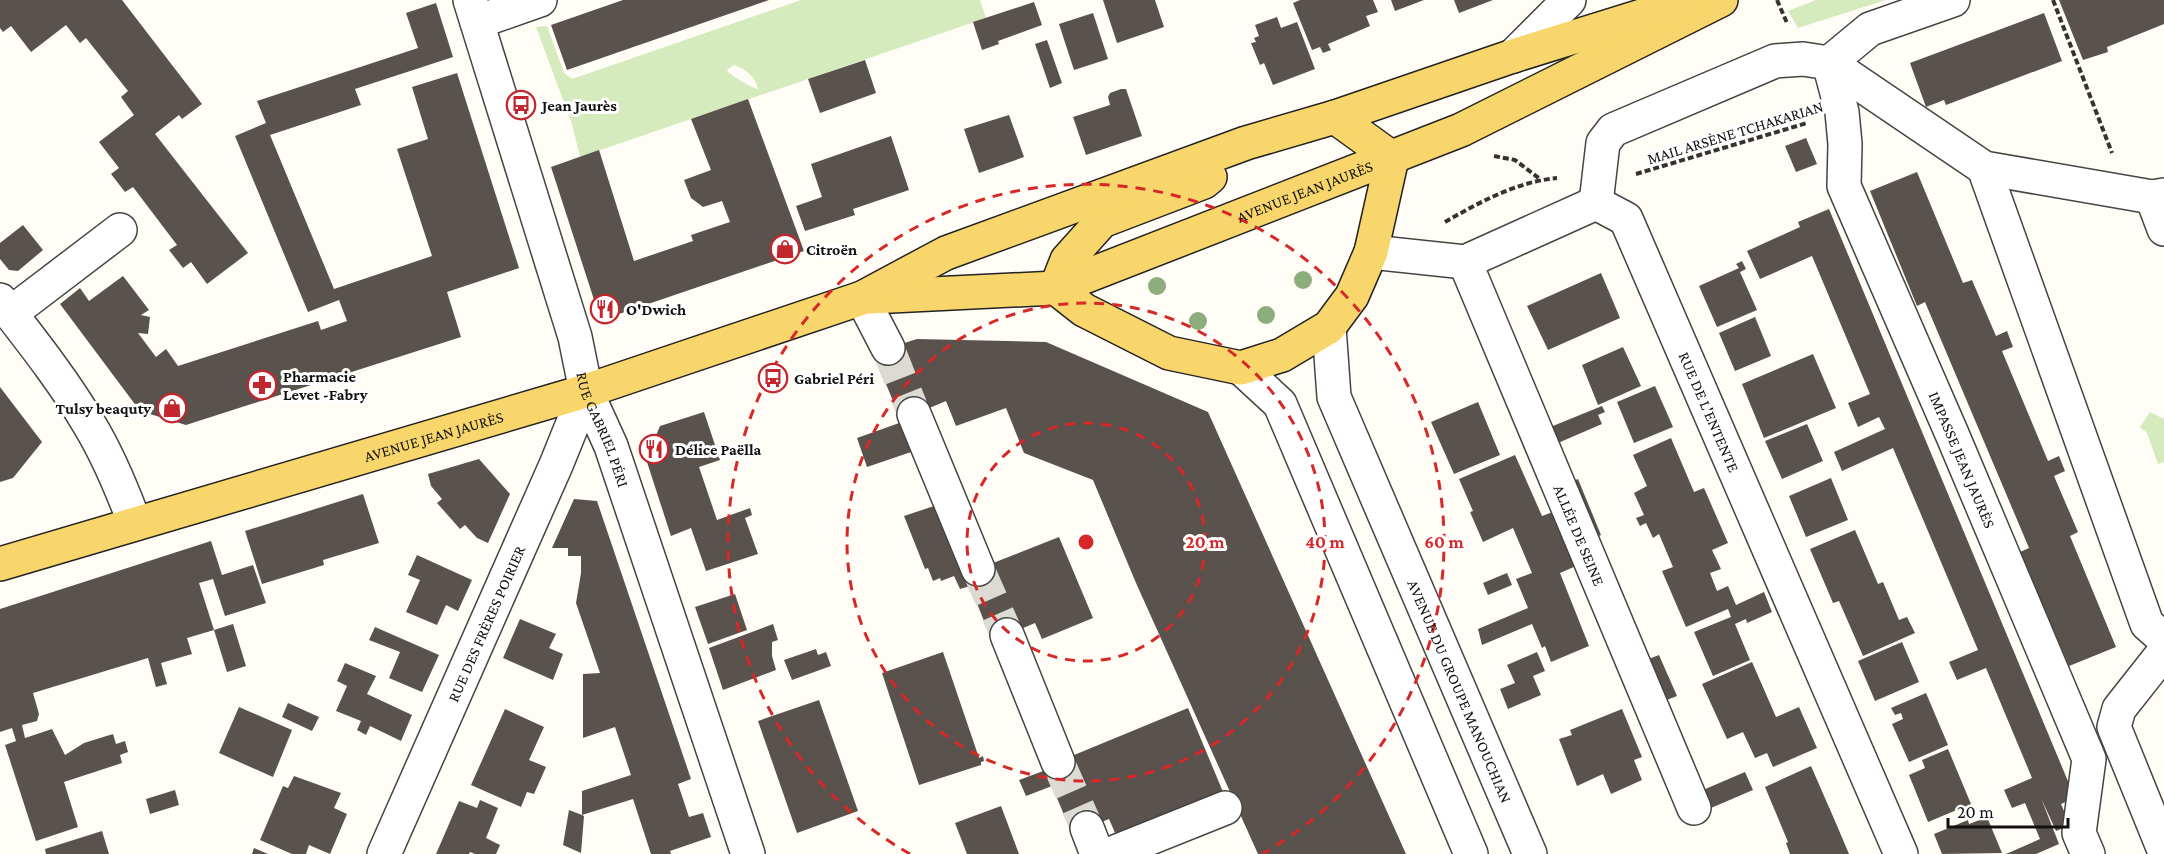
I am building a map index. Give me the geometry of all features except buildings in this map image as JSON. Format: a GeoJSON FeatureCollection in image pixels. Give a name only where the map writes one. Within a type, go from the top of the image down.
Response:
{"type":"FeatureCollection","features":[{"type":"Feature","properties":{"kind":"main road","name":"AVENUE JEAN JAURÈS"},"geometry":{"type":"LineString","coordinates":[[0,564],[586,391],[862,298],[946,253],[1246,143],[1335,117],[1513,56],[1693,0]]}},
{"type":"Feature","properties":{"kind":"main road","name":"AVENUE JEAN JAURÈS"},"geometry":{"type":"LineString","coordinates":[[862,298],[1056,288],[1461,130],[1721,0]]}},
{"type":"Feature","properties":{"kind":"main road"},"geometry":{"type":"LineString","coordinates":[[1246,143],[1204,182],[1102,221],[1067,260],[1056,288],[1084,310],[1169,353],[1241,368],[1282,355],[1329,327],[1352,296],[1371,252],[1392,158],[1335,117]]}},
{"type":"Feature","properties":{"kind":"street"},"geometry":{"type":"LineString","coordinates":[[474,11],[540,0]]}},
{"type":"Feature","properties":{"kind":"street"},"geometry":{"type":"LineString","coordinates":[[1513,56],[1569,0]]}},
{"type":"Feature","properties":{"kind":"street"},"geometry":{"type":"LineString","coordinates":[[1829,63],[1870,29],[1953,0]]}},
{"type":"Feature","properties":{"kind":"street","name":"RUE GABRIEL PÉRI"},"geometry":{"type":"LineString","coordinates":[[474,11],[575,337],[586,391],[611,446],[748,854]]}},
{"type":"Feature","properties":{"kind":"street"},"geometry":{"type":"LineString","coordinates":[[1371,252],[1465,262],[1597,188],[1603,143],[1613,130],[1775,62],[1803,59],[1829,63],[1984,168],[2158,196],[2164,228]]}},
{"type":"Feature","properties":{"kind":"street","name":"IMPASSE JEAN JAURÈS"},"geometry":{"type":"LineString","coordinates":[[1829,63],[1842,112],[1845,144],[1844,186],[2090,759],[2079,833],[2088,854]]}},
{"type":"Feature","properties":{"kind":"street"},"geometry":{"type":"LineString","coordinates":[[1984,168],[2147,624],[2164,639]]}},
{"type":"Feature","properties":{"kind":"street","name":"RUE DE L'ENTENTE"},"geometry":{"type":"LineString","coordinates":[[1597,188],[1626,219],[1901,854]]}},
{"type":"Feature","properties":{"kind":"street"},"geometry":{"type":"LineString","coordinates":[[120,230],[5,307],[52,369],[88,424],[117,476],[135,524]]}},
{"type":"Feature","properties":{"kind":"street","name":"ALLÉE DE SEINE"},"geometry":{"type":"LineString","coordinates":[[1465,262],[1694,808]]}},
{"type":"Feature","properties":{"kind":"street"},"geometry":{"type":"LineString","coordinates":[[862,298],[888,348]]}},
{"type":"Feature","properties":{"kind":"street","name":"AVENUE DU GROUPE MANOUCHIAN"},"geometry":{"type":"LineString","coordinates":[[1329,327],[1334,397],[1530,854]]}},
{"type":"Feature","properties":{"kind":"street"},"geometry":{"type":"LineString","coordinates":[[1241,368],[1280,404],[1471,854]]}},
{"type":"Feature","properties":{"kind":"street","name":"RUE DES FRÈRES POIRIER"},"geometry":{"type":"LineString","coordinates":[[384,854],[556,465],[586,391]]}},
{"type":"Feature","properties":{"kind":"street"},"geometry":{"type":"LineString","coordinates":[[914,414],[978,569]]}},
{"type":"Feature","properties":{"kind":"street"},"geometry":{"type":"LineString","coordinates":[[1007,635],[1058,762]]}},
{"type":"Feature","properties":{"kind":"street"},"geometry":{"type":"LineString","coordinates":[[2164,652],[2119,709],[2114,727],[2164,850]]}},
{"type":"Feature","properties":{"kind":"street"},"geometry":{"type":"LineString","coordinates":[[1110,854],[1225,807]]}},
{"type":"Feature","properties":{"kind":"path"},"geometry":{"type":"LineString","coordinates":[[2053,0],[2118,170],[2158,196]]}},
{"type":"Feature","properties":{"kind":"path","name":"MAIL ARSÈNE TCHAKARIAN"},"geometry":{"type":"LineString","coordinates":[[1411,256],[1438,227],[1487,198],[1540,180],[1597,188],[1842,112]]}},
{"type":"Feature","properties":{"kind":"green space"},"geometry":{"type":"Polygon","coordinates":[[[801,0],[980,0],[986,18],[580,157],[572,124],[536,27],[547,26],[564,73],[572,79],[801,0]],[[734,65],[727,70],[739,80],[758,89],[753,77],[734,65]]]}},
{"type":"Feature","properties":{"kind":"green space"},"geometry":{"type":"Polygon","coordinates":[[[1816,0],[1886,0],[1798,28],[1788,11],[1816,0]]]}},
{"type":"Feature","properties":{"kind":"green space"},"geometry":{"type":"Polygon","coordinates":[[[2150,412],[2164,419],[2164,462],[2158,464],[2147,433],[2140,427],[2150,412]]]}},
{"type":"Feature","properties":{"kind":"tunnel"},"geometry":{"type":"LineString","coordinates":[[888,348],[914,414]]}},
{"type":"Feature","properties":{"kind":"tunnel"},"geometry":{"type":"LineString","coordinates":[[978,569],[1007,635]]}},
{"type":"Feature","properties":{"kind":"tunnel"},"geometry":{"type":"LineString","coordinates":[[1058,762],[1087,828]]}},
{"type":"Feature","properties":{"kind":"place","name":"Jean Jaurès"},"geometry":{"type":"Point","coordinates":[521,105]}},
{"type":"Feature","properties":{"kind":"place","name":"Citroën"},"geometry":{"type":"Point","coordinates":[785,249]}},
{"type":"Feature","properties":{"kind":"place","name":"O'Dwich"},"geometry":{"type":"Point","coordinates":[605,309]}},
{"type":"Feature","properties":{"kind":"place","name":"Gabriel Péri"},"geometry":{"type":"Point","coordinates":[773,378]}},
{"type":"Feature","properties":{"kind":"place","name":"Pharmacie Levet -Fabry"},"geometry":{"type":"Point","coordinates":[262,385]}},
{"type":"Feature","properties":{"kind":"place","name":"Tulsy beaquty"},"geometry":{"type":"Point","coordinates":[172,408]}},
{"type":"Feature","properties":{"kind":"place","name":"Délice Paëlla"},"geometry":{"type":"Point","coordinates":[654,449]}}]}
